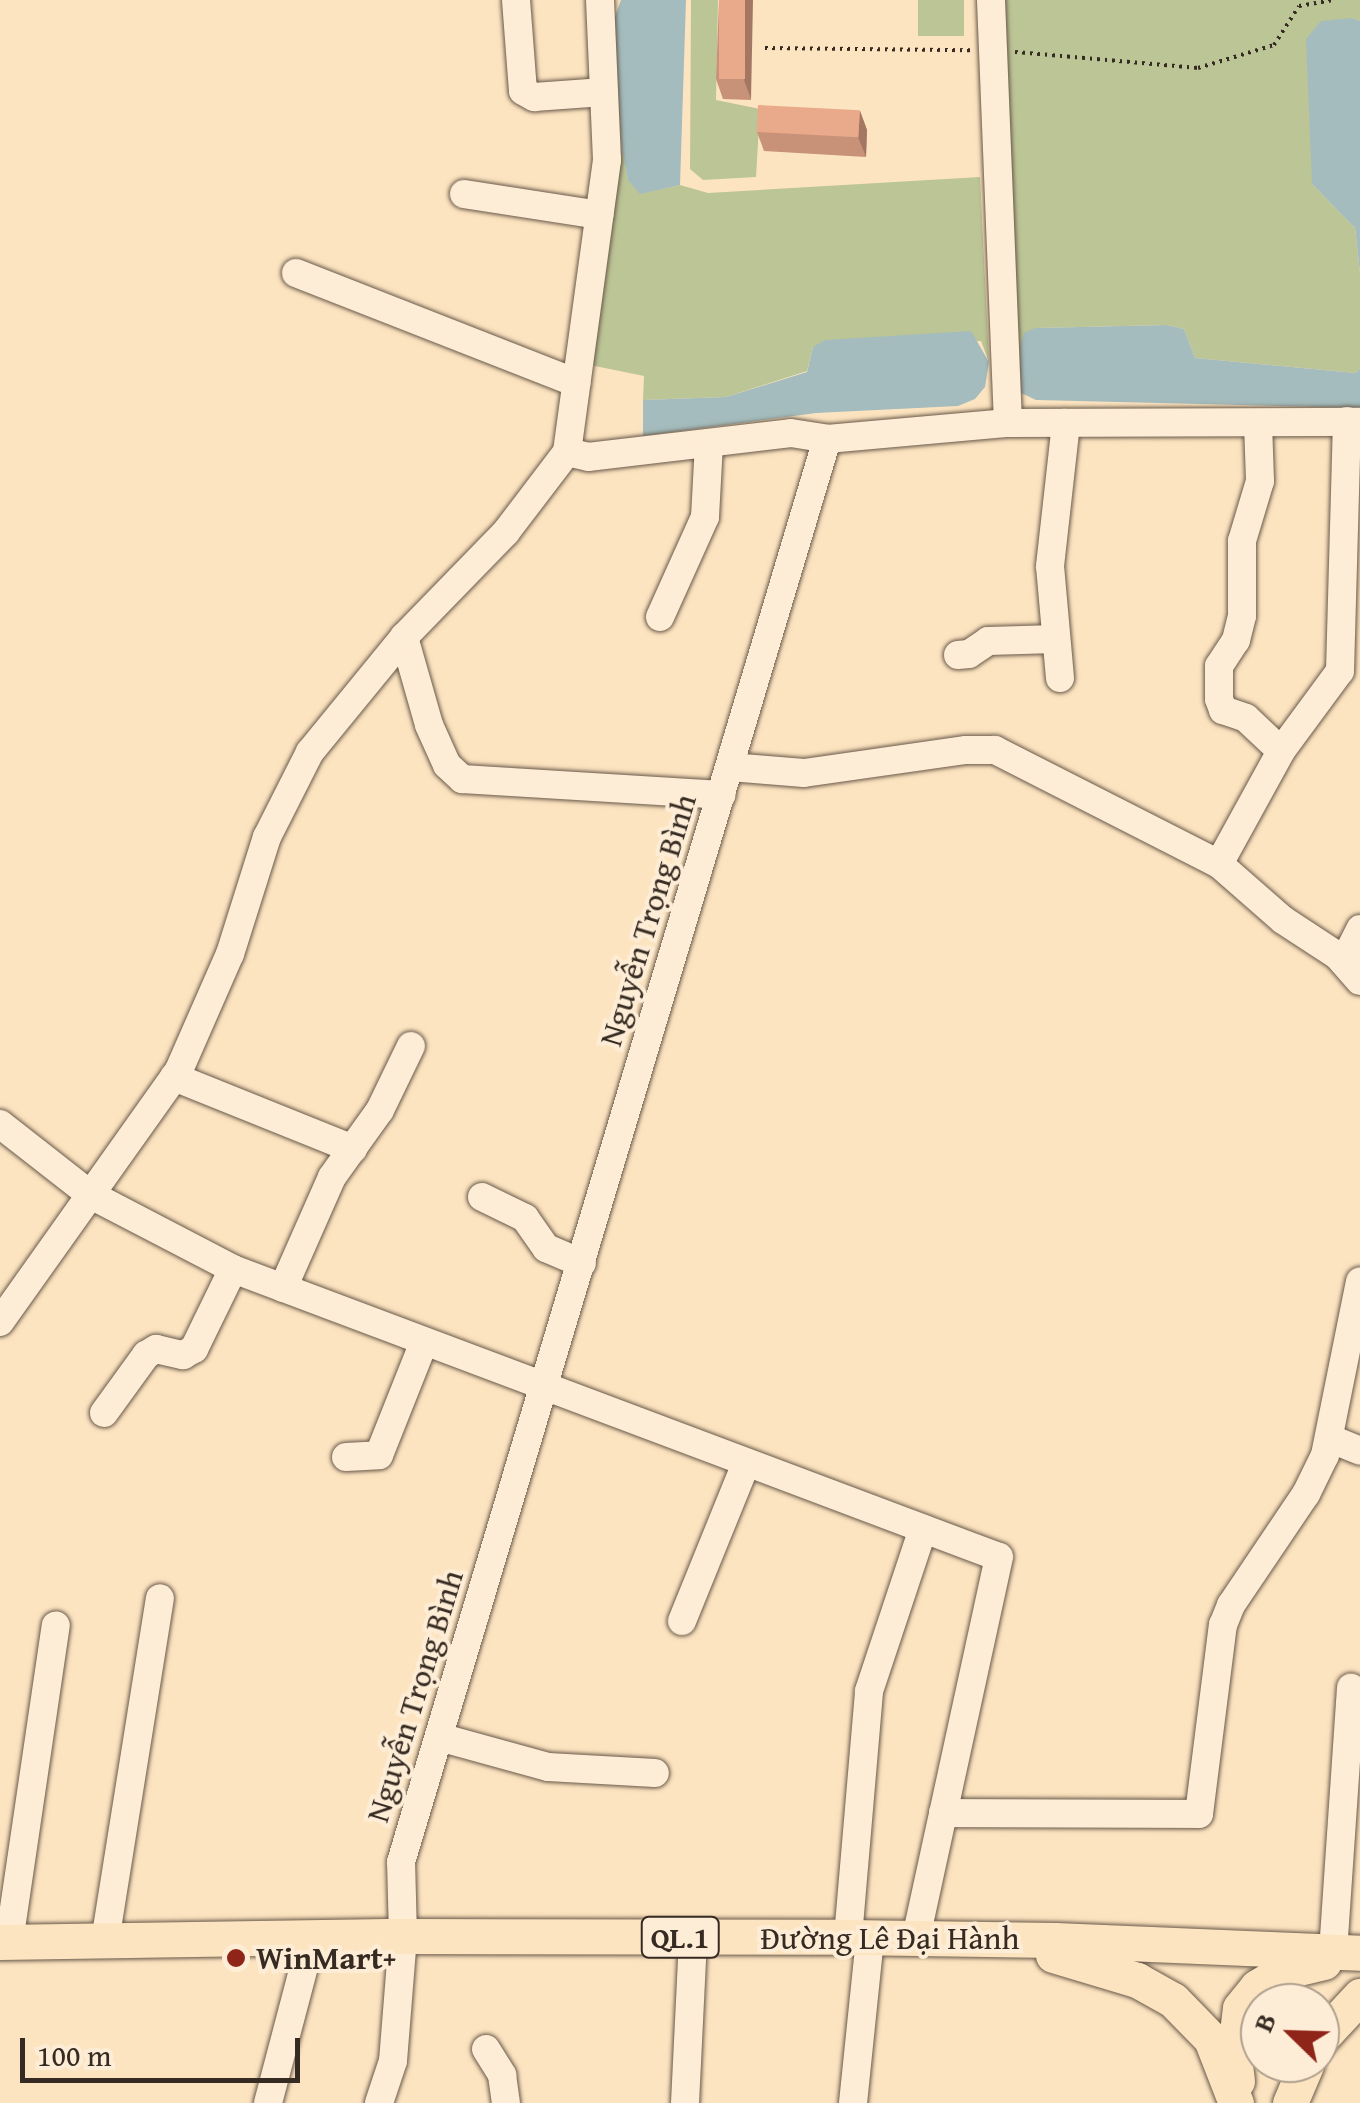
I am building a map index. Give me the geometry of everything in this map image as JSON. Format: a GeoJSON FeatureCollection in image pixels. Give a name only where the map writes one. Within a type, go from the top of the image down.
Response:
{"type":"FeatureCollection","features":[{"type":"Feature","properties":{"kind":"main road","name":"Đường Lê Đại Hành"},"geometry":{"type":"LineString","coordinates":[[4,1942],[403,1936],[916,1938],[1351,1954]]}},
{"type":"Feature","properties":{"kind":"main road"},"geometry":{"type":"LineString","coordinates":[[958,1939],[1073,1958],[1137,1980],[1174,2000],[1211,2039],[1238,2103]]}},
{"type":"Feature","properties":{"kind":"main road"},"geometry":{"type":"LineString","coordinates":[[1158,1946],[1220,1957],[1248,1972],[1255,1983]]}},
{"type":"Feature","properties":{"kind":"main road"},"geometry":{"type":"LineString","coordinates":[[1273,1983],[1282,1972],[1351,1954]]}},
{"type":"Feature","properties":{"kind":"main road"},"geometry":{"type":"LineString","coordinates":[[1340,2018],[1360,1996]]}},
{"type":"Feature","properties":{"kind":"main road"},"geometry":{"type":"LineString","coordinates":[[1238,2103],[1234,2056],[1240,2008]]}},
{"type":"Feature","properties":{"kind":"street"},"geometry":{"type":"LineString","coordinates":[[516,0],[522,91],[534,97],[604,92]]}},
{"type":"Feature","properties":{"kind":"street"},"geometry":{"type":"LineString","coordinates":[[0,1322],[174,1078],[230,954],[267,837],[310,752],[404,638],[506,532],[568,452],[607,160],[600,0]]}},
{"type":"Feature","properties":{"kind":"street"},"geometry":{"type":"LineString","coordinates":[[992,0],[1008,423]]}},
{"type":"Feature","properties":{"kind":"street"},"geometry":{"type":"LineString","coordinates":[[464,194],[599,214]]}},
{"type":"Feature","properties":{"kind":"street"},"geometry":{"type":"LineString","coordinates":[[296,273],[576,383]]}},
{"type":"Feature","properties":{"kind":"street"},"geometry":{"type":"LineString","coordinates":[[568,452],[588,456],[790,434],[826,439],[1008,423],[1354,422],[1352,584],[1338,678],[1281,751],[1219,864]]}},
{"type":"Feature","properties":{"kind":"street"},"geometry":{"type":"LineString","coordinates":[[1060,678],[1051,556],[1066,423]]}},
{"type":"Feature","properties":{"kind":"street"},"geometry":{"type":"LineString","coordinates":[[1258,423],[1260,481],[1242,541],[1242,616],[1236,640],[1219,666],[1219,699],[1224,710],[1246,718],[1281,751]]}},
{"type":"Feature","properties":{"kind":"street","name":"Nguyễn Trọng Bình"},"geometry":{"type":"LineString","coordinates":[[379,2103],[393,2061],[403,1936],[402,1862],[826,439]]}},
{"type":"Feature","properties":{"kind":"street"},"geometry":{"type":"LineString","coordinates":[[660,617],[705,517],[709,442]]}},
{"type":"Feature","properties":{"kind":"street"},"geometry":{"type":"LineString","coordinates":[[404,638],[430,725],[447,765],[462,779],[722,795]]}},
{"type":"Feature","properties":{"kind":"street"},"geometry":{"type":"LineString","coordinates":[[958,654],[969,654],[988,642],[1056,639]]}},
{"type":"Feature","properties":{"kind":"street"},"geometry":{"type":"LineString","coordinates":[[730,766],[804,774],[988,749],[1219,864],[1283,920],[1352,972],[1360,928]]}},
{"type":"Feature","properties":{"kind":"street"},"geometry":{"type":"LineString","coordinates":[[282,1288],[319,1202],[380,1110],[411,1046]]}},
{"type":"Feature","properties":{"kind":"street"},"geometry":{"type":"LineString","coordinates":[[174,1078],[353,1148]]}},
{"type":"Feature","properties":{"kind":"street"},"geometry":{"type":"LineString","coordinates":[[0,1124],[91,1195],[233,1269],[999,1557],[916,1938]]}},
{"type":"Feature","properties":{"kind":"street"},"geometry":{"type":"LineString","coordinates":[[482,1196],[525,1218],[546,1248],[582,1264]]}},
{"type":"Feature","properties":{"kind":"street"},"geometry":{"type":"LineString","coordinates":[[104,1413],[146,1355],[156,1349],[183,1354],[194,1349],[233,1269]]}},
{"type":"Feature","properties":{"kind":"street"},"geometry":{"type":"LineString","coordinates":[[943,1812],[1200,1814],[1225,1618],[1306,1494],[1330,1438],[1360,1282]]}},
{"type":"Feature","properties":{"kind":"street"},"geometry":{"type":"LineString","coordinates":[[346,1457],[379,1455],[424,1342]]}},
{"type":"Feature","properties":{"kind":"street"},"geometry":{"type":"LineString","coordinates":[[1330,1438],[1360,1451]]}},
{"type":"Feature","properties":{"kind":"street"},"geometry":{"type":"LineString","coordinates":[[682,1621],[746,1463]]}},
{"type":"Feature","properties":{"kind":"street"},"geometry":{"type":"LineString","coordinates":[[853,2103],[869,1691],[923,1529]]}},
{"type":"Feature","properties":{"kind":"street"},"geometry":{"type":"LineString","coordinates":[[105,1941],[160,1598]]}},
{"type":"Feature","properties":{"kind":"street"},"geometry":{"type":"LineString","coordinates":[[4,1942],[56,1625]]}},
{"type":"Feature","properties":{"kind":"street"},"geometry":{"type":"LineString","coordinates":[[1350,1688],[1351,1954]]}},
{"type":"Feature","properties":{"kind":"street"},"geometry":{"type":"LineString","coordinates":[[440,1738],[548,1766],[656,1773]]}},
{"type":"Feature","properties":{"kind":"street"},"geometry":{"type":"LineString","coordinates":[[268,2103],[312,1937]]}},
{"type":"Feature","properties":{"kind":"street"},"geometry":{"type":"LineString","coordinates":[[684,2103],[693,1937]]}},
{"type":"Feature","properties":{"kind":"street"},"geometry":{"type":"LineString","coordinates":[[486,2049],[502,2076],[506,2103]]}},
{"type":"Feature","properties":{"kind":"path"},"geometry":{"type":"LineString","coordinates":[[766,48],[992,50],[1198,68],[1274,46],[1299,6],[1334,0]]}},
{"type":"Feature","properties":{"kind":"green space"},"geometry":{"type":"Polygon","coordinates":[[[691,0],[718,0],[716,100],[760,109],[756,177],[703,180],[690,169],[691,0]]]}},
{"type":"Feature","properties":{"kind":"green space"},"geometry":{"type":"Polygon","coordinates":[[[918,0],[964,0],[964,36],[918,36],[918,0]]]}},
{"type":"Feature","properties":{"kind":"green space"},"geometry":{"type":"Polygon","coordinates":[[[1005,0],[1360,0],[1360,21],[1352,18],[1312,184],[1355,228],[1360,273],[1360,368],[1356,373],[1195,358],[1184,329],[1167,325],[1035,328],[1015,364],[1005,0]]]}},
{"type":"Feature","properties":{"kind":"green space"},"geometry":{"type":"Polygon","coordinates":[[[621,144],[628,179],[640,193],[680,185],[708,193],[980,177],[989,362],[981,341],[813,347],[807,371],[726,397],[643,400],[644,376],[590,365],[621,144]]]}},
{"type":"Feature","properties":{"kind":"water"},"geometry":{"type":"Polygon","coordinates":[[[621,0],[686,0],[680,185],[640,194],[628,180],[621,144],[613,22],[621,0]]]}},
{"type":"Feature","properties":{"kind":"water"},"geometry":{"type":"Polygon","coordinates":[[[1321,21],[1360,21],[1360,273],[1355,228],[1312,184],[1306,39],[1321,21]]]}},
{"type":"Feature","properties":{"kind":"water"},"geometry":{"type":"Polygon","coordinates":[[[1167,325],[1184,329],[1195,358],[1356,373],[1360,368],[1360,408],[1036,400],[1019,392],[1015,364],[1024,333],[1035,328],[1167,325]]]}},
{"type":"Feature","properties":{"kind":"water"},"geometry":{"type":"Polygon","coordinates":[[[971,331],[989,362],[985,387],[975,399],[958,406],[816,413],[643,436],[643,400],[726,397],[807,372],[813,347],[825,340],[971,331]]]}},
{"type":"Feature","properties":{"kind":"building"},"geometry":{"type":"Polygon","coordinates":[[[719,0],[745,0],[745,79],[719,79],[719,0]]]}},
{"type":"Feature","properties":{"kind":"building"},"geometry":{"type":"Polygon","coordinates":[[[758,105],[860,110],[858,137],[757,132],[758,105]]]}},
{"type":"Feature","properties":{"kind":"place","name":"WinMart+"},"geometry":{"type":"Point","coordinates":[236,1958]}}]}
